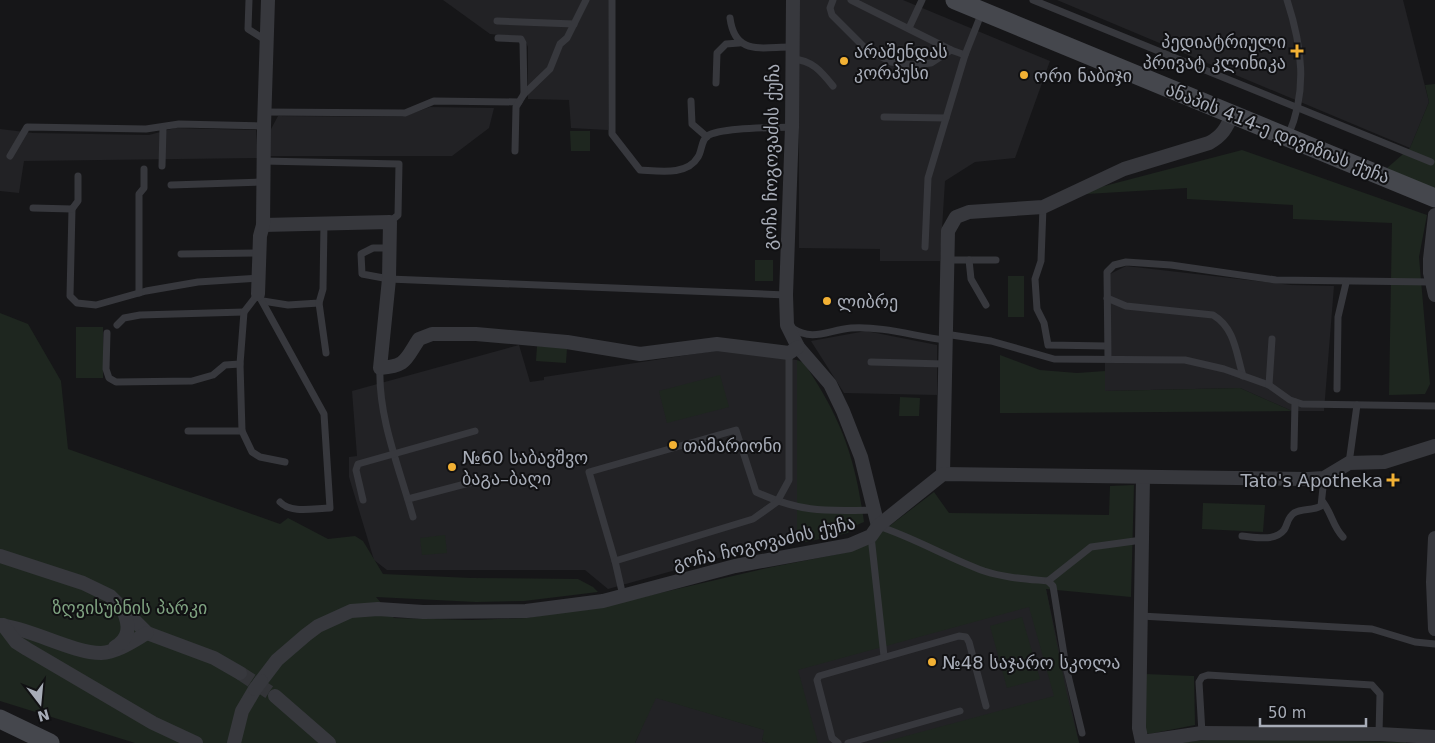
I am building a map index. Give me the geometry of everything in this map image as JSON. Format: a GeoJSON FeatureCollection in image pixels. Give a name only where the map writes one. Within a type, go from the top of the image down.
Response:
{"type":"FeatureCollection","features":[{"type":"Feature","properties":{"kind":"main road","name":"ანაპის 414-ე დივიზიას ქუჩა"},"geometry":{"type":"LineString","coordinates":[[956,0],[1435,198]]}},
{"type":"Feature","properties":{"kind":"main road"},"geometry":{"type":"LineString","coordinates":[[0,719],[50,743]]}},
{"type":"Feature","properties":{"kind":"street"},"geometry":{"type":"LineString","coordinates":[[261,297],[258,278],[263,225],[268,0]]}},
{"type":"Feature","properties":{"kind":"street","name":"გოჩა ჩოგოვაძის ქუჩა"},"geometry":{"type":"LineString","coordinates":[[234,743],[242,711],[258,685],[277,660],[318,626],[351,611],[378,608],[423,612],[526,611],[624,596],[735,566],[850,545],[874,531],[874,510],[861,457],[843,411],[830,384],[794,350],[787,325],[786,295],[792,127],[791,53],[793,0]]}},
{"type":"Feature","properties":{"kind":"street"},"geometry":{"type":"LineString","coordinates":[[943,474],[944,337],[948,231],[956,217],[969,212],[1043,207],[1124,169],[1209,143],[1226,130],[1232,114]]}},
{"type":"Feature","properties":{"kind":"street"},"geometry":{"type":"LineString","coordinates":[[1434,288],[1430,259],[1435,216]]}},
{"type":"Feature","properties":{"kind":"street"},"geometry":{"type":"LineString","coordinates":[[263,225],[324,222],[390,222],[389,279],[380,368],[398,366],[408,359],[419,339],[432,334],[476,334],[568,342],[640,354],[717,344],[794,350]]}},
{"type":"Feature","properties":{"kind":"street"},"geometry":{"type":"LineString","coordinates":[[874,531],[943,474],[1324,478],[1349,463],[1384,462],[1435,446]]}},
{"type":"Feature","properties":{"kind":"street"},"geometry":{"type":"LineString","coordinates":[[1143,477],[1139,728],[1141,743],[1198,737],[1379,734],[1417,740],[1435,737]]}},
{"type":"Feature","properties":{"kind":"street"},"geometry":{"type":"LineString","coordinates":[[1435,538],[1433,582],[1435,628]]}},
{"type":"Feature","properties":{"kind":"street"},"geometry":{"type":"LineString","coordinates":[[0,556],[83,583],[110,596],[147,633],[214,658],[240,673]]}},
{"type":"Feature","properties":{"kind":"street"},"geometry":{"type":"LineString","coordinates":[[108,652],[122,643],[127,635],[126,617],[121,605]]}},
{"type":"Feature","properties":{"kind":"street"},"geometry":{"type":"LineString","coordinates":[[1,625],[21,628],[86,651],[108,652],[129,644],[147,633]]}},
{"type":"Feature","properties":{"kind":"street"},"geometry":{"type":"LineString","coordinates":[[1,625],[12,638],[27,649],[154,724],[196,743]]}},
{"type":"Feature","properties":{"kind":"street"},"geometry":{"type":"LineString","coordinates":[[276,696],[329,743]]}},
{"type":"Feature","properties":{"kind":"lane"},"geometry":{"type":"LineString","coordinates":[[249,0],[248,29],[267,41]]}},
{"type":"Feature","properties":{"kind":"lane"},"geometry":{"type":"LineString","coordinates":[[515,151],[516,107],[524,94],[550,68],[560,44],[567,38],[586,0]]}},
{"type":"Feature","properties":{"kind":"lane"},"geometry":{"type":"LineString","coordinates":[[612,0],[612,134],[640,170],[673,171],[691,166],[698,157],[707,137],[713,134],[744,129],[792,127]]}},
{"type":"Feature","properties":{"kind":"lane"},"geometry":{"type":"LineString","coordinates":[[833,0],[830,8],[832,15],[865,48],[892,62],[912,66],[931,63],[950,50]]}},
{"type":"Feature","properties":{"kind":"lane"},"geometry":{"type":"LineString","coordinates":[[851,0],[950,50],[965,55]]}},
{"type":"Feature","properties":{"kind":"lane"},"geometry":{"type":"LineString","coordinates":[[909,28],[922,0]]}},
{"type":"Feature","properties":{"kind":"lane"},"geometry":{"type":"LineString","coordinates":[[1033,0],[1431,162]]}},
{"type":"Feature","properties":{"kind":"lane"},"geometry":{"type":"LineString","coordinates":[[1287,0],[1298,35],[1301,86],[1294,122],[1288,137]]}},
{"type":"Feature","properties":{"kind":"lane"},"geometry":{"type":"LineString","coordinates":[[925,247],[928,178],[965,55],[983,12]]}},
{"type":"Feature","properties":{"kind":"lane"},"geometry":{"type":"LineString","coordinates":[[730,18],[731,29],[739,43]]}},
{"type":"Feature","properties":{"kind":"lane"},"geometry":{"type":"LineString","coordinates":[[498,21],[574,24]]}},
{"type":"Feature","properties":{"kind":"lane"},"geometry":{"type":"LineString","coordinates":[[498,38],[521,39],[523,43],[524,94]]}},
{"type":"Feature","properties":{"kind":"lane"},"geometry":{"type":"LineString","coordinates":[[716,84],[717,52],[726,44],[739,43],[748,47],[791,53],[817,66],[833,86]]}},
{"type":"Feature","properties":{"kind":"lane"},"geometry":{"type":"LineString","coordinates":[[10,156],[27,127],[163,128],[179,124],[405,113],[434,101],[519,102]]}},
{"type":"Feature","properties":{"kind":"lane"},"geometry":{"type":"LineString","coordinates":[[691,101],[692,124],[707,137]]}},
{"type":"Feature","properties":{"kind":"lane"},"geometry":{"type":"LineString","coordinates":[[884,116],[946,118]]}},
{"type":"Feature","properties":{"kind":"lane"},"geometry":{"type":"LineString","coordinates":[[162,166],[163,128]]}},
{"type":"Feature","properties":{"kind":"lane"},"geometry":{"type":"LineString","coordinates":[[263,161],[399,164],[398,216],[390,222]]}},
{"type":"Feature","properties":{"kind":"lane"},"geometry":{"type":"LineString","coordinates":[[140,292],[139,194],[144,188],[144,169]]}},
{"type":"Feature","properties":{"kind":"lane"},"geometry":{"type":"LineString","coordinates":[[78,176],[78,201],[72,209],[70,296],[77,303],[96,304],[140,292],[198,282],[258,278]]}},
{"type":"Feature","properties":{"kind":"lane"},"geometry":{"type":"LineString","coordinates":[[171,185],[263,182]]}},
{"type":"Feature","properties":{"kind":"lane"},"geometry":{"type":"LineString","coordinates":[[1043,207],[1041,261],[1035,279],[1037,309],[1044,323],[1048,345],[1107,346]]}},
{"type":"Feature","properties":{"kind":"lane"},"geometry":{"type":"LineString","coordinates":[[34,208],[72,209]]}},
{"type":"Feature","properties":{"kind":"lane"},"geometry":{"type":"LineString","coordinates":[[324,222],[323,289],[319,303],[326,353]]}},
{"type":"Feature","properties":{"kind":"lane"},"geometry":{"type":"LineString","coordinates":[[390,248],[373,248],[361,254],[362,274],[389,279],[786,295]]}},
{"type":"Feature","properties":{"kind":"lane"},"geometry":{"type":"LineString","coordinates":[[181,254],[259,253]]}},
{"type":"Feature","properties":{"kind":"lane"},"geometry":{"type":"LineString","coordinates":[[947,260],[996,260]]}},
{"type":"Feature","properties":{"kind":"lane"},"geometry":{"type":"LineString","coordinates":[[969,260],[971,279],[986,304]]}},
{"type":"Feature","properties":{"kind":"lane"},"geometry":{"type":"LineString","coordinates":[[1108,359],[1107,272],[1114,266],[1126,262],[1171,265],[1276,280],[1434,288]]}},
{"type":"Feature","properties":{"kind":"lane"},"geometry":{"type":"LineString","coordinates":[[1337,390],[1338,317],[1346,283]]}},
{"type":"Feature","properties":{"kind":"lane"},"geometry":{"type":"LineString","coordinates":[[261,297],[288,305],[319,303]]}},
{"type":"Feature","properties":{"kind":"lane"},"geometry":{"type":"LineString","coordinates":[[117,325],[124,318],[140,315],[244,312],[261,297]]}},
{"type":"Feature","properties":{"kind":"lane"},"geometry":{"type":"LineString","coordinates":[[261,297],[324,414],[330,508],[294,509],[283,506],[280,502]]}},
{"type":"Feature","properties":{"kind":"lane"},"geometry":{"type":"LineString","coordinates":[[1107,298],[1126,306],[1213,315],[1224,321],[1230,330],[1243,376]]}},
{"type":"Feature","properties":{"kind":"lane"},"geometry":{"type":"LineString","coordinates":[[244,312],[240,364],[242,430],[252,452],[260,457],[285,462]]}},
{"type":"Feature","properties":{"kind":"lane"},"geometry":{"type":"LineString","coordinates":[[787,325],[803,336],[850,328],[867,328],[991,341],[1054,359],[1185,360],[1224,369],[1269,385],[1295,402],[1435,406]]}},
{"type":"Feature","properties":{"kind":"lane"},"geometry":{"type":"LineString","coordinates":[[107,333],[106,369],[109,378],[116,382],[192,381],[213,376],[225,365],[240,364]]}},
{"type":"Feature","properties":{"kind":"lane"},"geometry":{"type":"LineString","coordinates":[[1269,385],[1272,339]]}},
{"type":"Feature","properties":{"kind":"lane"},"geometry":{"type":"LineString","coordinates":[[615,561],[753,519],[777,502],[789,480],[794,350]]}},
{"type":"Feature","properties":{"kind":"lane"},"geometry":{"type":"LineString","coordinates":[[871,362],[944,364]]}},
{"type":"Feature","properties":{"kind":"lane"},"geometry":{"type":"LineString","coordinates":[[380,368],[379,384],[384,413],[413,517]]}},
{"type":"Feature","properties":{"kind":"lane"},"geometry":{"type":"LineString","coordinates":[[1294,448],[1295,402]]}},
{"type":"Feature","properties":{"kind":"lane"},"geometry":{"type":"LineString","coordinates":[[1349,463],[1357,405]]}},
{"type":"Feature","properties":{"kind":"lane"},"geometry":{"type":"LineString","coordinates":[[188,431],[242,430]]}},
{"type":"Feature","properties":{"kind":"lane"},"geometry":{"type":"LineString","coordinates":[[624,596],[589,472],[736,430],[756,492],[777,502],[797,508],[822,511],[874,510]]}},
{"type":"Feature","properties":{"kind":"lane"},"geometry":{"type":"LineString","coordinates":[[363,500],[356,466],[475,431]]}},
{"type":"Feature","properties":{"kind":"lane"},"geometry":{"type":"LineString","coordinates":[[408,500],[488,478]]}},
{"type":"Feature","properties":{"kind":"lane"},"geometry":{"type":"LineString","coordinates":[[1242,536],[1270,538],[1283,532],[1288,519],[1294,513],[1318,508],[1323,502],[1324,478]]}},
{"type":"Feature","properties":{"kind":"lane"},"geometry":{"type":"LineString","coordinates":[[1323,502],[1331,513],[1335,529],[1343,537]]}},
{"type":"Feature","properties":{"kind":"lane"},"geometry":{"type":"LineString","coordinates":[[884,656],[874,531],[899,532],[984,571],[1013,578],[1048,581],[1054,586],[1066,667],[1082,733]]}},
{"type":"Feature","properties":{"kind":"lane"},"geometry":{"type":"LineString","coordinates":[[1048,581],[1091,547],[1142,540]]}},
{"type":"Feature","properties":{"kind":"lane"},"geometry":{"type":"LineString","coordinates":[[1140,616],[1372,629],[1415,642],[1435,644]]}},
{"type":"Feature","properties":{"kind":"lane"},"geometry":{"type":"LineString","coordinates":[[838,743],[832,738],[817,680],[818,676],[959,636],[966,637],[986,706]]}},
{"type":"Feature","properties":{"kind":"lane"},"geometry":{"type":"LineString","coordinates":[[1198,737],[1199,682],[1202,677],[1208,676],[1372,685],[1380,694],[1379,734]]}},
{"type":"Feature","properties":{"kind":"lane"},"geometry":{"type":"LineString","coordinates":[[848,743],[960,711]]}},
{"type":"Feature","properties":{"kind":"shaded area"},"geometry":{"type":"Polygon","coordinates":[[[443,0],[609,0],[608,130],[571,128],[569,100],[528,99],[528,47],[524,38],[490,34],[443,0]]]}},
{"type":"Feature","properties":{"kind":"shaded area"},"geometry":{"type":"Polygon","coordinates":[[[799,0],[903,0],[1050,61],[1015,158],[975,162],[945,181],[940,261],[880,261],[880,249],[799,248],[799,0]]]}},
{"type":"Feature","properties":{"kind":"shaded area","name":"პედიატრიული პრივატ კლინიკა"},"geometry":{"type":"Polygon","coordinates":[[[1057,0],[1403,0],[1429,102],[1410,148],[1057,0]]]}},
{"type":"Feature","properties":{"kind":"shaded area"},"geometry":{"type":"Polygon","coordinates":[[[430,107],[494,108],[489,128],[452,156],[269,156],[269,133],[278,116],[402,117],[430,107]]]}},
{"type":"Feature","properties":{"kind":"shaded area"},"geometry":{"type":"Polygon","coordinates":[[[175,128],[256,130],[258,158],[24,161],[19,193],[0,191],[0,129],[33,133],[149,135],[175,128]]]}},
{"type":"Feature","properties":{"kind":"shaded area"},"geometry":{"type":"Polygon","coordinates":[[[1126,266],[1291,285],[1334,286],[1324,411],[1292,411],[1240,388],[1105,391],[1105,291],[1110,274],[1126,266]]]}},
{"type":"Feature","properties":{"kind":"shaded area"},"geometry":{"type":"Polygon","coordinates":[[[866,331],[937,345],[937,395],[844,393],[811,341],[866,331]]]}},
{"type":"Feature","properties":{"kind":"shaded area"},"geometry":{"type":"Polygon","coordinates":[[[519,345],[530,382],[544,380],[544,377],[720,350],[797,360],[797,536],[608,589],[585,570],[387,570],[374,560],[349,477],[349,457],[357,456],[352,391],[519,345]]]}},
{"type":"Feature","properties":{"kind":"shaded area","name":"№48 საჯარო სკოლა"},"geometry":{"type":"Polygon","coordinates":[[[1046,589],[1079,743],[810,743],[789,671],[1046,589]]]}},
{"type":"Feature","properties":{"kind":"shaded area"},"geometry":{"type":"Polygon","coordinates":[[[655,697],[765,730],[762,741],[768,743],[635,743],[655,697]]]}},
{"type":"Feature","properties":{"kind":"green space"},"geometry":{"type":"Polygon","coordinates":[[[1435,84],[1435,189],[1386,169],[1410,148],[1429,102],[1425,85],[1435,84]]]}},
{"type":"Feature","properties":{"kind":"green space"},"geometry":{"type":"Polygon","coordinates":[[[570,131],[590,131],[590,151],[571,151],[570,131]]]}},
{"type":"Feature","properties":{"kind":"green space"},"geometry":{"type":"Polygon","coordinates":[[[1242,150],[1427,215],[1419,257],[1430,384],[1425,394],[1389,395],[1392,223],[1293,219],[1293,205],[1187,199],[1187,188],[1070,195],[1242,150]]]}},
{"type":"Feature","properties":{"kind":"green space"},"geometry":{"type":"Polygon","coordinates":[[[755,260],[773,260],[773,281],[755,281],[755,260]]]}},
{"type":"Feature","properties":{"kind":"green space"},"geometry":{"type":"Polygon","coordinates":[[[1008,276],[1024,276],[1024,317],[1008,317],[1008,276]]]}},
{"type":"Feature","properties":{"kind":"green space","name":"ზღვისუბნის პარკი"},"geometry":{"type":"Polygon","coordinates":[[[0,313],[28,324],[61,381],[68,449],[280,524],[288,518],[328,539],[355,536],[363,541],[383,574],[471,578],[578,579],[598,592],[524,601],[476,602],[376,597],[394,618],[471,620],[527,618],[621,602],[772,567],[849,552],[871,540],[934,492],[949,513],[1109,515],[1110,486],[1134,485],[1131,597],[1046,589],[1067,695],[1079,743],[880,743],[1054,696],[1029,607],[798,670],[818,743],[768,743],[762,741],[764,730],[656,698],[635,743],[135,743],[0,701],[0,313]]]}},
{"type":"Feature","properties":{"kind":"green space"},"geometry":{"type":"Polygon","coordinates":[[[76,327],[103,327],[103,378],[76,378],[76,327]]]}},
{"type":"Feature","properties":{"kind":"green space"},"geometry":{"type":"Polygon","coordinates":[[[537,346],[567,348],[566,363],[536,361],[537,346]]]}},
{"type":"Feature","properties":{"kind":"green space"},"geometry":{"type":"Polygon","coordinates":[[[1000,355],[1040,370],[1077,373],[1105,371],[1105,391],[1240,388],[1292,411],[1000,413],[1000,355]]]}},
{"type":"Feature","properties":{"kind":"green space"},"geometry":{"type":"Polygon","coordinates":[[[797,360],[804,363],[837,420],[851,457],[864,522],[852,527],[848,533],[806,542],[797,536],[797,360]]]}},
{"type":"Feature","properties":{"kind":"green space"},"geometry":{"type":"Polygon","coordinates":[[[720,375],[729,407],[667,423],[659,391],[720,375]]]}},
{"type":"Feature","properties":{"kind":"green space"},"geometry":{"type":"Polygon","coordinates":[[[900,397],[920,398],[919,416],[899,416],[900,397]]]}},
{"type":"Feature","properties":{"kind":"green space"},"geometry":{"type":"Polygon","coordinates":[[[1203,503],[1265,505],[1263,532],[1202,529],[1203,503]]]}},
{"type":"Feature","properties":{"kind":"green space"},"geometry":{"type":"Polygon","coordinates":[[[445,535],[447,553],[422,555],[420,538],[445,535]]]}},
{"type":"Feature","properties":{"kind":"green space"},"geometry":{"type":"Polygon","coordinates":[[[1022,617],[1040,679],[1007,688],[990,626],[1022,617]]]}},
{"type":"Feature","properties":{"kind":"green space"},"geometry":{"type":"Polygon","coordinates":[[[1145,674],[1194,676],[1195,725],[1149,734],[1145,731],[1145,674]]]}},
{"type":"Feature","properties":{"kind":"green space"},"geometry":{"type":"Polygon","coordinates":[[[1215,739],[1406,742],[1406,743],[1177,743],[1215,739]]]}},
{"type":"Feature","properties":{"kind":"tunnel"},"geometry":{"type":"LineString","coordinates":[[240,673],[275,696]]}},
{"type":"Feature","properties":{"kind":"place","name":"პედიატრიული პრივატ კლინიკა"},"geometry":{"type":"Point","coordinates":[1297,51]}},
{"type":"Feature","properties":{"kind":"place","name":"არაშენდას კორპუსი"},"geometry":{"type":"Point","coordinates":[844,61]}},
{"type":"Feature","properties":{"kind":"place","name":"ორი ნაბიჯი"},"geometry":{"type":"Point","coordinates":[1024,75]}},
{"type":"Feature","properties":{"kind":"place","name":"ლიბრე"},"geometry":{"type":"Point","coordinates":[827,301]}},
{"type":"Feature","properties":{"kind":"place","name":"თამარიონი"},"geometry":{"type":"Point","coordinates":[673,445]}},
{"type":"Feature","properties":{"kind":"place","name":"№60 საბავშვო ბაგა–ბაღი"},"geometry":{"type":"Point","coordinates":[452,467]}},
{"type":"Feature","properties":{"kind":"place","name":"Tato's Apotheka"},"geometry":{"type":"Point","coordinates":[1393,480]}},
{"type":"Feature","properties":{"kind":"place","name":"№48 საჯარო სკოლა"},"geometry":{"type":"Point","coordinates":[932,662]}}]}
